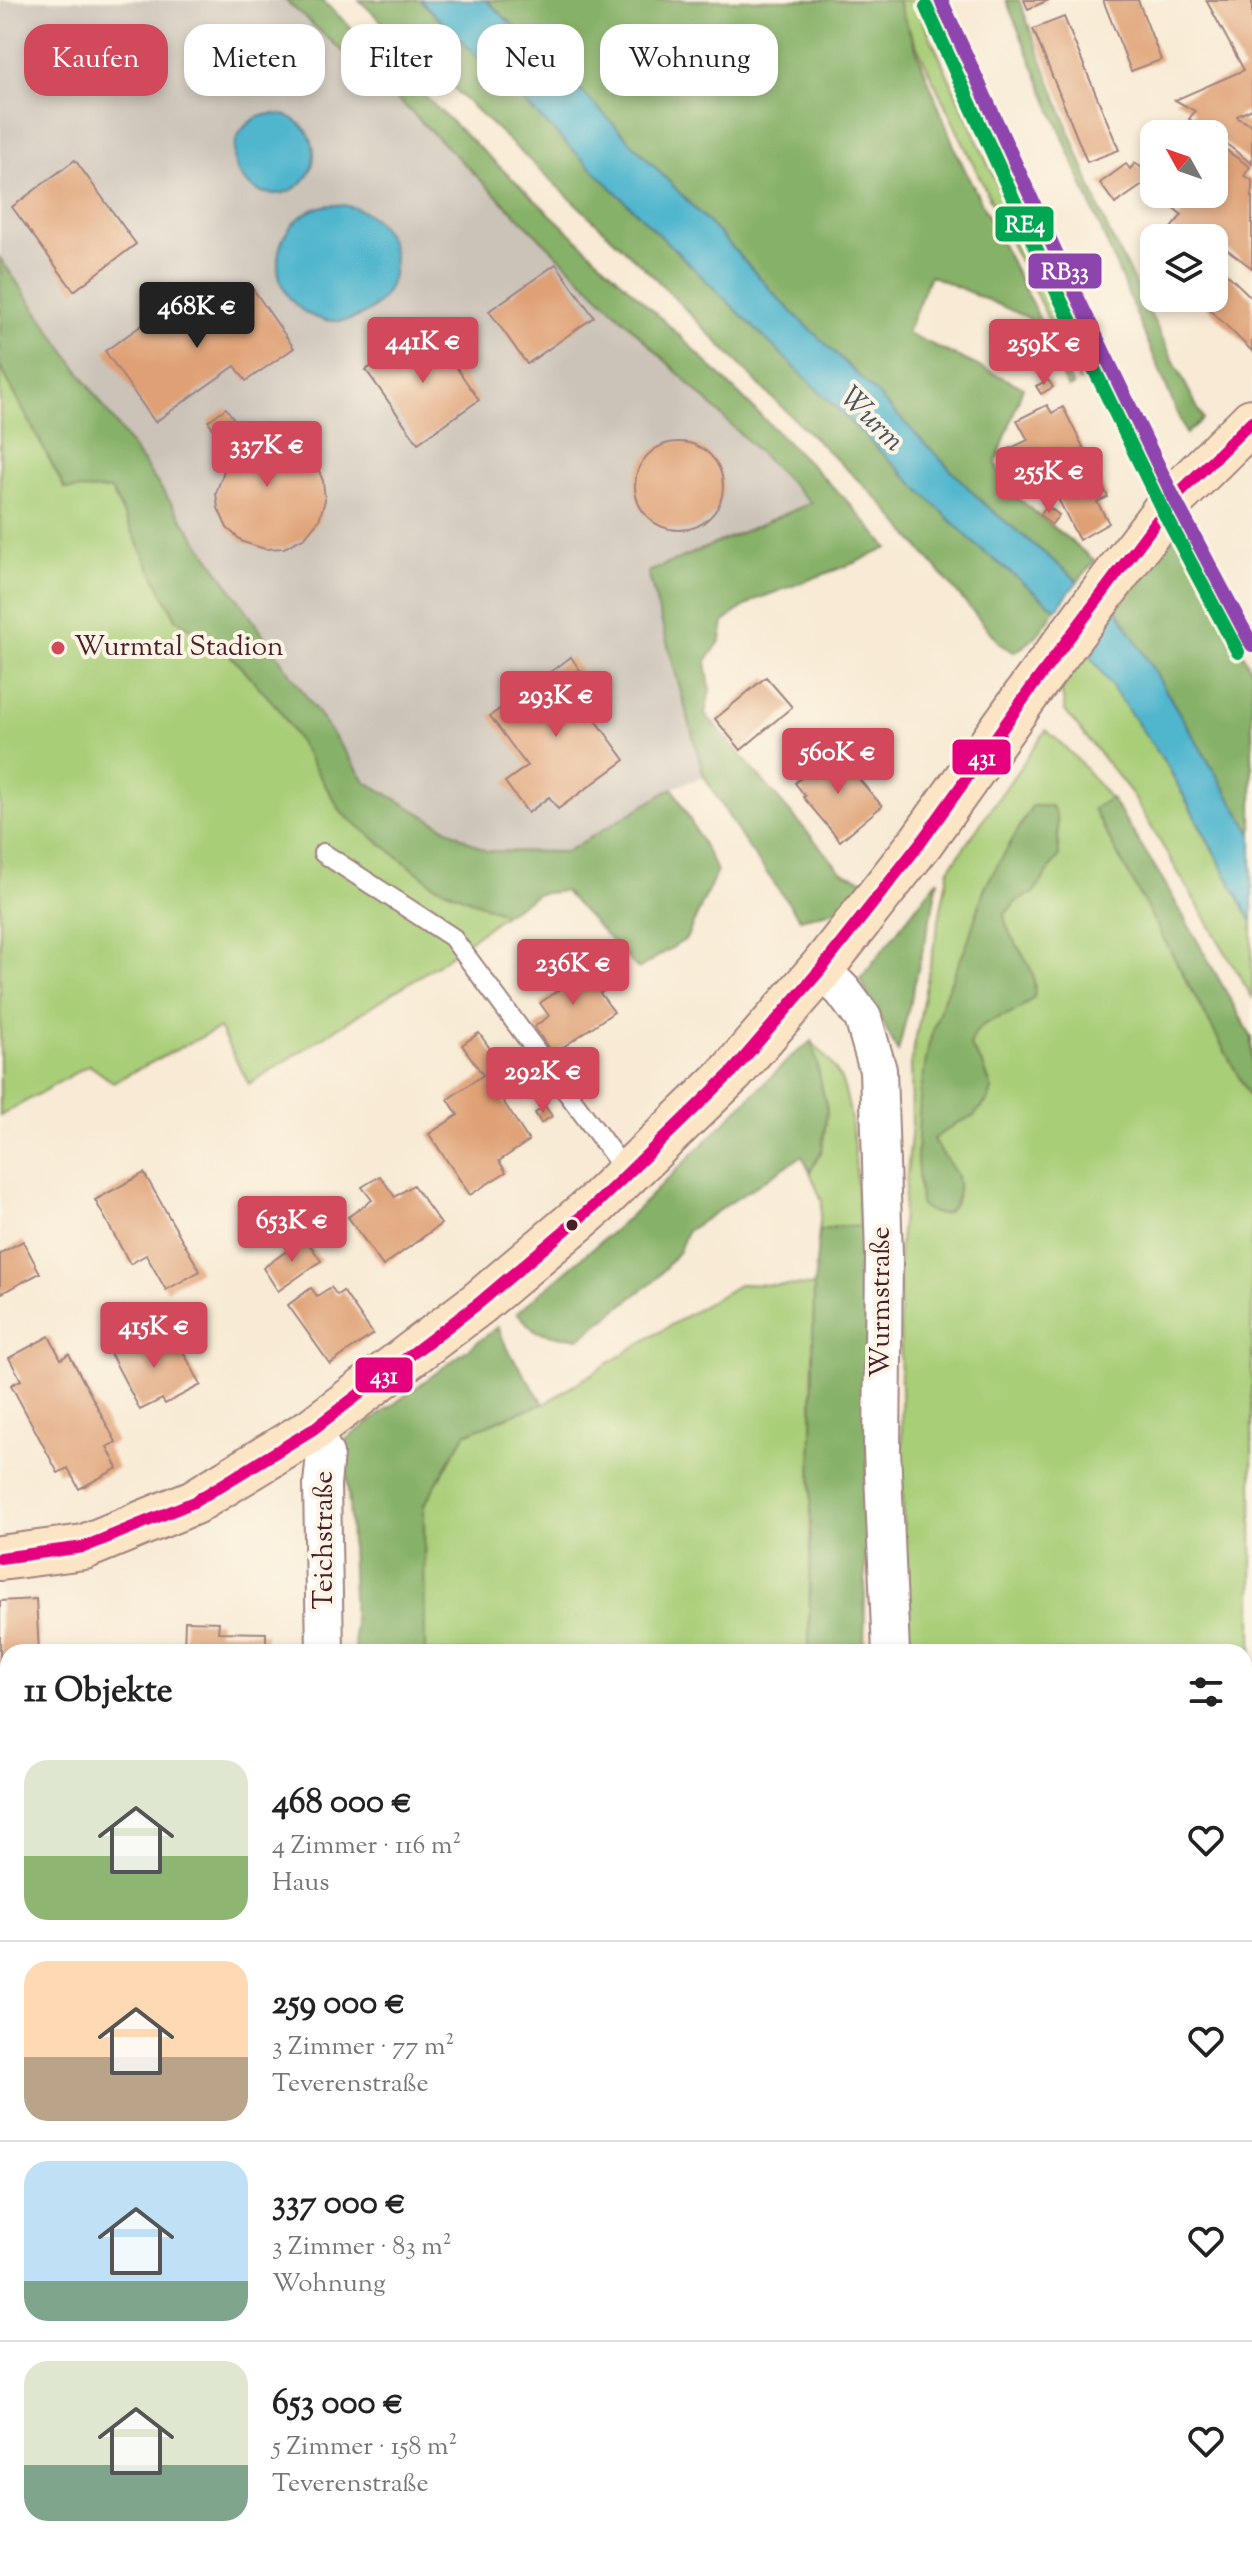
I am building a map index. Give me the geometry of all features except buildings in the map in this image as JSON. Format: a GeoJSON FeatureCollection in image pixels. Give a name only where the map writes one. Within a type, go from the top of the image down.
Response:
{"type":"FeatureCollection","features":[{"type":"Feature","properties":{"kind":"street"},"geometry":{"type":"LineString","coordinates":[[0,1558],[84,1547],[194,1502],[312,1430],[485,1299],[596,1204],[732,1072],[821,969],[921,842],[1154,525],[1192,479],[1252,421]]}},
{"type":"Feature","properties":{"kind":"street","name":"Wurmstraße"},"geometry":{"type":"LineString","coordinates":[[821,969],[863,1018],[878,1070],[884,1256],[882,1450],[891,1644]]}},
{"type":"Feature","properties":{"kind":"street","name":"Teichstraße"},"geometry":{"type":"LineString","coordinates":[[312,1430],[325,1454],[322,1484],[325,1644]]}},
{"type":"Feature","properties":{"kind":"lane"},"geometry":{"type":"LineString","coordinates":[[323,853],[452,937],[626,1172]]}},
{"type":"Feature","properties":{"kind":"shaded area"},"geometry":{"type":"Polygon","coordinates":[[[0,0],[285,0],[312,24],[184,24],[184,96],[325,96],[325,35],[341,50],[341,96],[393,96],[812,504],[649,572],[704,776],[673,788],[566,852],[486,851],[366,782],[0,258],[0,0]]]}},
{"type":"Feature","properties":{"kind":"green space"},"geometry":{"type":"Polygon","coordinates":[[[285,0],[322,0],[348,24],[341,24],[341,50],[325,35],[325,24],[312,24],[285,0]]]}},
{"type":"Feature","properties":{"kind":"green space"},"geometry":{"type":"Polygon","coordinates":[[[359,0],[420,0],[444,24],[385,24],[359,0]]]}},
{"type":"Feature","properties":{"kind":"green space"},"geometry":{"type":"Polygon","coordinates":[[[486,0],[897,0],[958,156],[1073,386],[1068,388],[1029,318],[930,275],[907,333],[1023,387],[996,463],[1004,487],[1095,561],[1078,581],[984,504],[779,300],[584,94],[584,24],[512,24],[486,0]]]}},
{"type":"Feature","properties":{"kind":"green space"},"geometry":{"type":"Polygon","coordinates":[[[895,0],[914,0],[1084,378],[1079,381],[1021,264],[895,0]]]}},
{"type":"Feature","properties":{"kind":"green space"},"geometry":{"type":"Polygon","coordinates":[[[1006,0],[1019,0],[1107,228],[1140,294],[1140,312],[1149,312],[1203,419],[1186,434],[1006,0]]]}},
{"type":"Feature","properties":{"kind":"green space"},"geometry":{"type":"Polygon","coordinates":[[[461,40],[477,56],[477,96],[518,96],[977,546],[1056,609],[1038,634],[1014,652],[1001,645],[880,501],[767,393],[656,279],[461,96],[461,40]]]}},
{"type":"Feature","properties":{"kind":"green space"},"geometry":{"type":"Polygon","coordinates":[[[393,96],[424,96],[679,335],[848,502],[888,548],[757,599],[736,612],[724,622],[721,640],[706,661],[710,690],[705,714],[841,871],[868,882],[836,910],[800,919],[743,840],[704,776],[648,572],[811,503],[393,96]]]}},
{"type":"Feature","properties":{"kind":"green space"},"geometry":{"type":"Polygon","coordinates":[[[0,258],[366,782],[486,851],[566,852],[673,788],[717,871],[686,939],[638,969],[564,891],[538,894],[505,914],[434,885],[342,813],[279,709],[231,656],[176,619],[111,490],[65,489],[0,366],[0,258]]]}},
{"type":"Feature","properties":{"kind":"green space"},"geometry":{"type":"Polygon","coordinates":[[[0,366],[65,489],[111,489],[176,619],[231,656],[279,709],[342,813],[434,885],[505,914],[437,965],[249,1084],[219,1028],[113,1082],[89,1065],[0,1116],[0,366]]]}},
{"type":"Feature","properties":{"kind":"green space"},"geometry":{"type":"Polygon","coordinates":[[[1178,530],[1252,671],[1252,834],[1116,608],[1178,530]]]}},
{"type":"Feature","properties":{"kind":"green space"},"geometry":{"type":"Polygon","coordinates":[[[1084,647],[1168,767],[1252,922],[1252,997],[1130,791],[1065,711],[1060,681],[1084,647]]]}},
{"type":"Feature","properties":{"kind":"green space"},"geometry":{"type":"Polygon","coordinates":[[[1046,730],[1087,771],[1123,817],[1252,1038],[1252,1644],[905,1644],[899,1251],[912,1126],[911,1062],[949,869],[1046,730]]]}},
{"type":"Feature","properties":{"kind":"green space"},"geometry":{"type":"Polygon","coordinates":[[[1111,798],[1163,880],[1252,1038],[1252,1101],[1093,809],[1111,798]]]}},
{"type":"Feature","properties":{"kind":"green space"},"geometry":{"type":"Polygon","coordinates":[[[1032,806],[1052,806],[1057,818],[1059,856],[1033,894],[1019,899],[1004,915],[1007,927],[1033,974],[1034,997],[1019,1009],[983,1025],[974,1037],[970,1046],[983,1065],[992,1089],[989,1099],[973,1117],[957,1123],[933,1139],[956,1174],[958,1187],[950,1210],[937,1214],[920,1204],[917,1158],[920,1096],[929,1043],[985,887],[1032,806]]]}},
{"type":"Feature","properties":{"kind":"green space"},"geometry":{"type":"Polygon","coordinates":[[[938,879],[933,907],[898,1052],[860,979],[938,879]]]}},
{"type":"Feature","properties":{"kind":"green space"},"geometry":{"type":"Polygon","coordinates":[[[812,1041],[827,1111],[822,1150],[810,1172],[802,1156],[687,1231],[679,1251],[656,1279],[580,1338],[535,1331],[517,1313],[628,1218],[793,1055],[812,1041]]]}},
{"type":"Feature","properties":{"kind":"green space"},"geometry":{"type":"Polygon","coordinates":[[[812,1042],[835,1069],[848,1103],[860,1227],[840,1226],[819,1231],[822,1201],[810,1172],[822,1150],[827,1111],[812,1042]]]}},
{"type":"Feature","properties":{"kind":"green space"},"geometry":{"type":"Polygon","coordinates":[[[840,1226],[860,1227],[871,1239],[864,1644],[809,1644],[814,1286],[819,1231],[840,1226]]]}},
{"type":"Feature","properties":{"kind":"green space"},"geometry":{"type":"Polygon","coordinates":[[[740,1284],[814,1286],[809,1644],[378,1644],[424,1628],[424,1505],[465,1434],[544,1404],[740,1284]]]}},
{"type":"Feature","properties":{"kind":"green space"},"geometry":{"type":"Polygon","coordinates":[[[498,1327],[507,1349],[544,1404],[465,1434],[424,1505],[425,1644],[355,1644],[344,1441],[498,1327]]]}},
{"type":"Feature","properties":{"kind":"water"},"geometry":{"type":"Polygon","coordinates":[[[420,0],[486,0],[512,24],[477,24],[477,56],[461,40],[461,24],[444,24],[420,0]]]}},
{"type":"Feature","properties":{"kind":"water","name":"Wurm"},"geometry":{"type":"Polygon","coordinates":[[[584,94],[780,300],[984,504],[1078,581],[1056,609],[977,546],[518,96],[584,94]]]}},
{"type":"Feature","properties":{"kind":"water"},"geometry":{"type":"Polygon","coordinates":[[[274,114],[289,117],[302,126],[311,139],[314,154],[311,169],[302,182],[289,191],[274,194],[259,191],[246,182],[237,169],[234,154],[237,139],[246,126],[259,117],[274,114]]]}},
{"type":"Feature","properties":{"kind":"water"},"geometry":{"type":"Polygon","coordinates":[[[336,205],[358,210],[377,222],[389,241],[394,263],[389,285],[377,304],[358,316],[336,321],[314,316],[295,304],[283,285],[278,263],[283,241],[295,222],[314,210],[336,205]]]}},
{"type":"Feature","properties":{"kind":"water"},"geometry":{"type":"Polygon","coordinates":[[[1116,608],[1252,834],[1252,922],[1168,767],[1084,647],[1116,608]]]}},
{"type":"Feature","properties":{"kind":"transit line","name":"RB33"},"geometry":{"type":"LineString","coordinates":[[941,0],[1059,259],[1174,498],[1252,645]]}},
{"type":"Feature","properties":{"kind":"transit line","name":"RE4"},"geometry":{"type":"LineString","coordinates":[[926,7],[1044,266],[1160,505],[1238,652]]}},
{"type":"Feature","properties":{"kind":"transit line","name":"431"},"geometry":{"type":"LineString","coordinates":[[0,1558],[84,1547],[194,1502],[312,1430],[479,1303],[596,1204],[732,1072],[821,969],[921,842],[1032,687],[1174,498],[1252,421]]}},
{"type":"Feature","properties":{"kind":"place","name":"Wurmtal Stadion"},"geometry":{"type":"Point","coordinates":[58,648]}}]}
